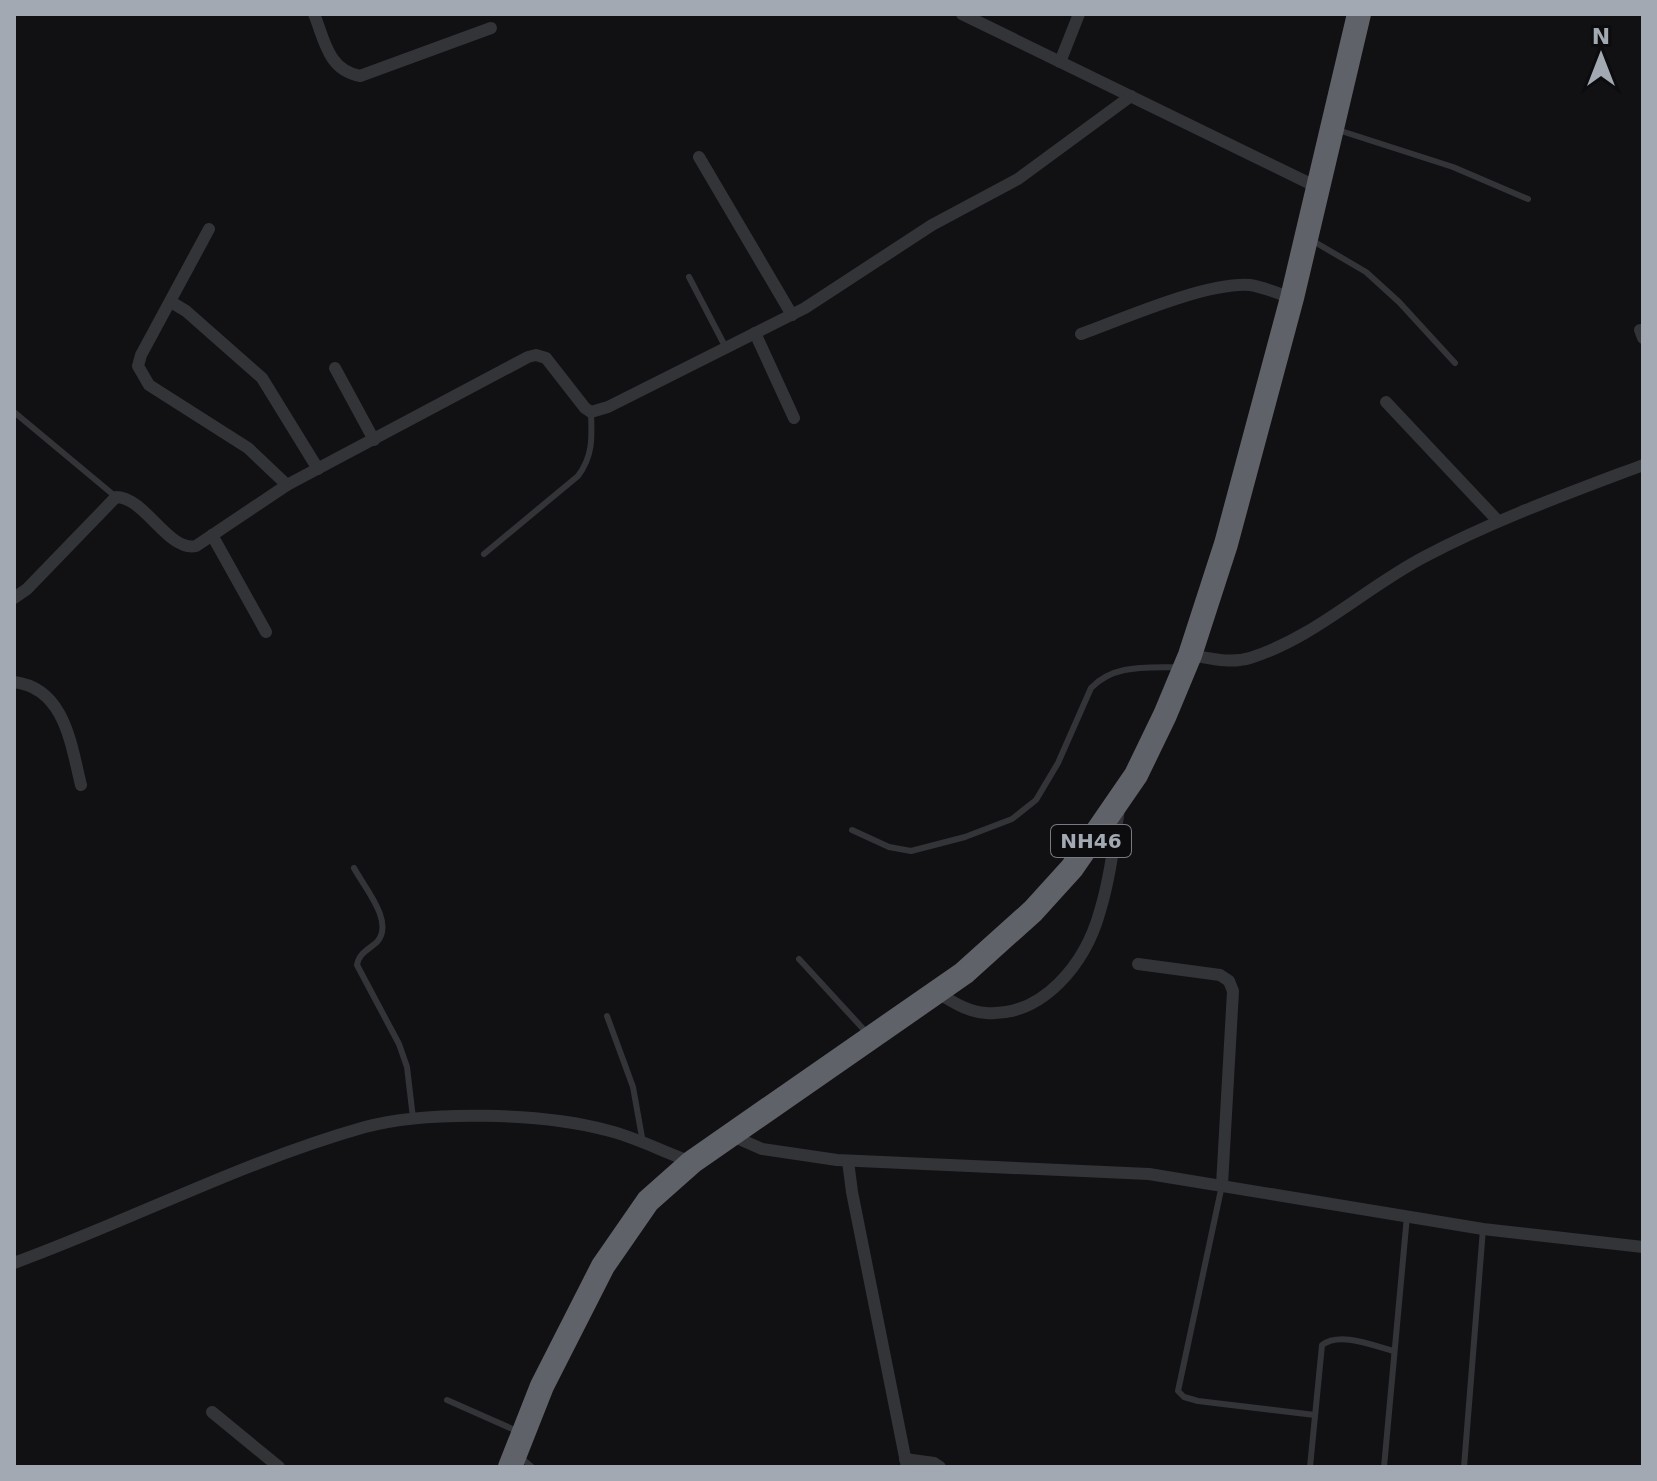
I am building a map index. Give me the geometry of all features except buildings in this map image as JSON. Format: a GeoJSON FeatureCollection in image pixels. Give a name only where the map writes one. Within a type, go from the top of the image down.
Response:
{"type":"FeatureCollection","features":[{"type":"Feature","properties":{"kind":"highway","name":"NH46"},"geometry":{"type":"LineString","coordinates":[[520,1455],[542,1386],[603,1266],[648,1201],[692,1162],[964,973],[1033,911],[1072,868],[1136,775],[1187,661],[1226,544],[1292,298],[1359,14]]}},
{"type":"Feature","properties":{"kind":"street"},"geometry":{"type":"LineString","coordinates":[[314,14],[334,63],[347,74],[360,76],[491,28]]}},
{"type":"Feature","properties":{"kind":"street"},"geometry":{"type":"LineString","coordinates":[[962,14],[1319,188]]}},
{"type":"Feature","properties":{"kind":"street"},"geometry":{"type":"LineString","coordinates":[[1060,62],[1079,14]]}},
{"type":"Feature","properties":{"kind":"street"},"geometry":{"type":"LineString","coordinates":[[14,598],[27,589],[116,497],[128,499],[182,546],[196,546],[287,485],[536,355],[546,358],[585,408],[591,412],[608,407],[792,315],[932,225],[1018,179],[1131,96]]}},
{"type":"Feature","properties":{"kind":"street"},"geometry":{"type":"LineString","coordinates":[[699,157],[792,315]]}},
{"type":"Feature","properties":{"kind":"street"},"geometry":{"type":"LineString","coordinates":[[209,229],[141,355],[140,373],[149,385],[248,448],[287,485]]}},
{"type":"Feature","properties":{"kind":"street"},"geometry":{"type":"LineString","coordinates":[[1081,334],[1202,291],[1228,285],[1253,285],[1292,298]]}},
{"type":"Feature","properties":{"kind":"street"},"geometry":{"type":"LineString","coordinates":[[171,302],[186,311],[262,378],[318,469]]}},
{"type":"Feature","properties":{"kind":"street"},"geometry":{"type":"LineString","coordinates":[[755,333],[794,418]]}},
{"type":"Feature","properties":{"kind":"street"},"geometry":{"type":"LineString","coordinates":[[335,368],[374,440]]}},
{"type":"Feature","properties":{"kind":"street"},"geometry":{"type":"LineString","coordinates":[[1386,402],[1498,521]]}},
{"type":"Feature","properties":{"kind":"street"},"geometry":{"type":"LineString","coordinates":[[1187,661],[1248,659],[1283,644],[1421,558],[1498,521],[1643,465]]}},
{"type":"Feature","properties":{"kind":"street"},"geometry":{"type":"LineString","coordinates":[[212,535],[266,632]]}},
{"type":"Feature","properties":{"kind":"street"},"geometry":{"type":"LineString","coordinates":[[14,682],[26,683],[60,710],[81,785]]}},
{"type":"Feature","properties":{"kind":"street"},"geometry":{"type":"LineString","coordinates":[[936,992],[964,1008],[986,1013],[1006,1012],[1034,1003],[1061,982],[1081,957],[1100,914],[1121,798]]}},
{"type":"Feature","properties":{"kind":"street"},"geometry":{"type":"LineString","coordinates":[[1138,964],[1220,975],[1229,981],[1233,991],[1222,1185]]}},
{"type":"Feature","properties":{"kind":"street"},"geometry":{"type":"LineString","coordinates":[[14,1263],[218,1178],[366,1127],[413,1119],[527,1118],[606,1130],[692,1162]]}},
{"type":"Feature","properties":{"kind":"street"},"geometry":{"type":"LineString","coordinates":[[730,1135],[762,1149],[848,1161],[1149,1174],[1483,1229],[1643,1247]]}},
{"type":"Feature","properties":{"kind":"street"},"geometry":{"type":"LineString","coordinates":[[848,1161],[854,1207],[906,1463],[934,1463],[940,1467]]}},
{"type":"Feature","properties":{"kind":"street"},"geometry":{"type":"LineString","coordinates":[[212,1412],[279,1467]]}},
{"type":"Feature","properties":{"kind":"lane"},"geometry":{"type":"LineString","coordinates":[[1330,128],[1453,167],[1528,199]]}},
{"type":"Feature","properties":{"kind":"lane"},"geometry":{"type":"LineString","coordinates":[[1307,237],[1366,272],[1399,302],[1455,363]]}},
{"type":"Feature","properties":{"kind":"lane"},"geometry":{"type":"LineString","coordinates":[[689,277],[726,348]]}},
{"type":"Feature","properties":{"kind":"lane"},"geometry":{"type":"LineString","coordinates":[[14,412],[116,497]]}},
{"type":"Feature","properties":{"kind":"lane"},"geometry":{"type":"LineString","coordinates":[[484,554],[578,476],[588,462],[592,446],[591,412]]}},
{"type":"Feature","properties":{"kind":"lane"},"geometry":{"type":"LineString","coordinates":[[852,830],[889,847],[911,851],[965,837],[1012,819],[1036,800],[1058,763],[1091,688],[1100,679],[1123,669],[1187,661]]}},
{"type":"Feature","properties":{"kind":"lane"},"geometry":{"type":"LineString","coordinates":[[354,868],[381,916],[383,932],[359,957],[357,965],[399,1044],[407,1067],[413,1119]]}},
{"type":"Feature","properties":{"kind":"lane"},"geometry":{"type":"LineString","coordinates":[[799,959],[870,1037]]}},
{"type":"Feature","properties":{"kind":"lane"},"geometry":{"type":"LineString","coordinates":[[607,1016],[633,1087],[643,1143]]}},
{"type":"Feature","properties":{"kind":"lane"},"geometry":{"type":"LineString","coordinates":[[1222,1185],[1178,1391],[1184,1397],[1198,1401],[1315,1415]]}},
{"type":"Feature","properties":{"kind":"lane"},"geometry":{"type":"LineString","coordinates":[[1384,1467],[1407,1216]]}},
{"type":"Feature","properties":{"kind":"lane"},"geometry":{"type":"LineString","coordinates":[[1464,1467],[1483,1229]]}},
{"type":"Feature","properties":{"kind":"lane"},"geometry":{"type":"LineString","coordinates":[[1310,1467],[1322,1345],[1329,1340],[1340,1339],[1394,1351]]}},
{"type":"Feature","properties":{"kind":"lane"},"geometry":{"type":"LineString","coordinates":[[447,1400],[520,1455]]}}]}
